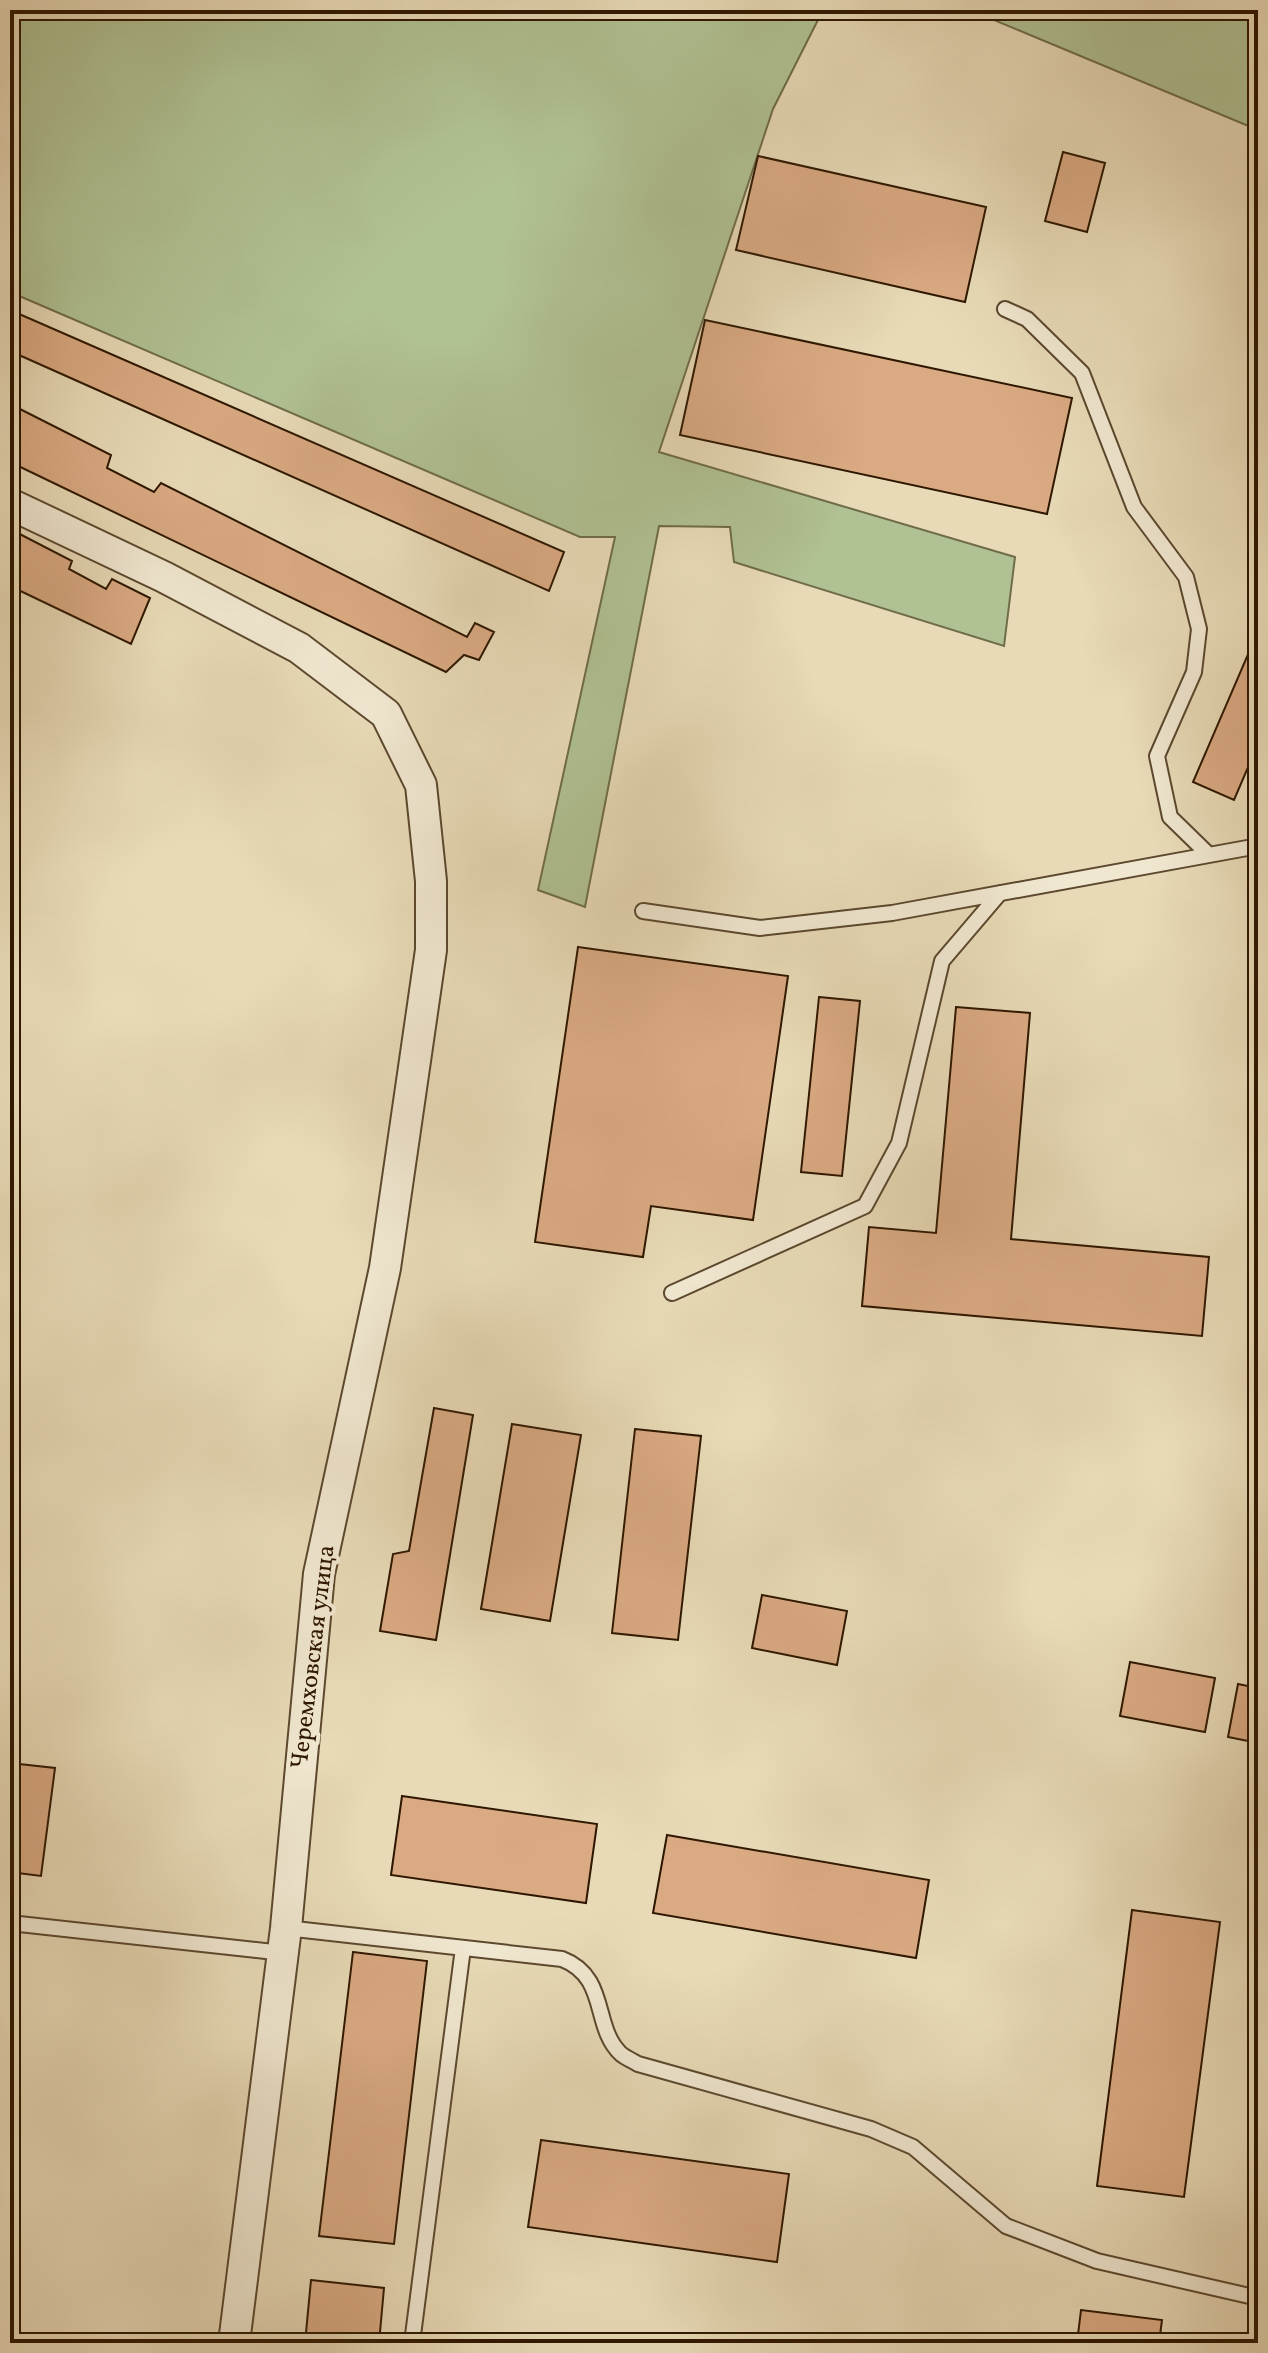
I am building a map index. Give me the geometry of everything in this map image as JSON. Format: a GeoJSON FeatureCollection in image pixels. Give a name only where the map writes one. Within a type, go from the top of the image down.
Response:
{"type":"FeatureCollection","features":[{"type":"Feature","properties":{"kind":"street","name":"Черемховская улица"},"geometry":{"type":"LineString","coordinates":[[10,504],[164,577],[299,648],[386,714],[421,785],[431,881],[431,950],[385,1268],[319,1574],[284,1940],[234,2343]]}},
{"type":"Feature","properties":{"kind":"lane"},"geometry":{"type":"LineString","coordinates":[[1005,309],[1027,319],[1082,373],[1134,507],[1186,577],[1199,629],[1194,672],[1157,756],[1170,817],[1209,855]]}},
{"type":"Feature","properties":{"kind":"lane"},"geometry":{"type":"LineString","coordinates":[[643,911],[760,928],[892,913],[1258,846]]}},
{"type":"Feature","properties":{"kind":"lane"},"geometry":{"type":"LineString","coordinates":[[672,1293],[865,1206],[899,1143],[942,961],[1000,893]]}},
{"type":"Feature","properties":{"kind":"lane"},"geometry":{"type":"LineString","coordinates":[[10,1923],[463,1948],[562,1959],[578,1965],[588,1978],[613,2044],[622,2055],[638,2064],[871,2129],[913,2147],[1006,2226],[1097,2261],[1258,2298]]}},
{"type":"Feature","properties":{"kind":"lane"},"geometry":{"type":"LineString","coordinates":[[412,2343],[463,1948]]}},
{"type":"Feature","properties":{"kind":"green space"},"geometry":{"type":"Polygon","coordinates":[[[10,10],[823,10],[773,109],[659,452],[1015,557],[1004,646],[734,562],[730,527],[659,526],[585,907],[538,890],[615,537],[580,537],[10,292],[10,10]]]}},
{"type":"Feature","properties":{"kind":"green space"},"geometry":{"type":"Polygon","coordinates":[[[970,10],[1258,10],[1258,130],[970,10]]]}},
{"type":"Feature","properties":{"kind":"building"},"geometry":{"type":"Polygon","coordinates":[[[1063,152],[1105,163],[1087,232],[1045,221],[1063,152]]]}},
{"type":"Feature","properties":{"kind":"building"},"geometry":{"type":"Polygon","coordinates":[[[758,156],[986,207],[965,302],[736,250],[758,156]]]}},
{"type":"Feature","properties":{"kind":"building"},"geometry":{"type":"Polygon","coordinates":[[[10,310],[564,552],[549,591],[10,351],[10,310]]]}},
{"type":"Feature","properties":{"kind":"building"},"geometry":{"type":"Polygon","coordinates":[[[705,320],[1072,398],[1047,514],[680,435],[705,320]]]}},
{"type":"Feature","properties":{"kind":"building"},"geometry":{"type":"Polygon","coordinates":[[[10,404],[111,455],[107,468],[154,492],[161,483],[467,637],[475,623],[494,632],[479,660],[464,655],[446,672],[10,462],[10,404]]]}},
{"type":"Feature","properties":{"kind":"building"},"geometry":{"type":"Polygon","coordinates":[[[10,529],[72,561],[69,569],[106,589],[112,579],[150,598],[131,644],[10,586],[10,529]]]}},
{"type":"Feature","properties":{"kind":"building"},"geometry":{"type":"Polygon","coordinates":[[[1249,652],[1258,656],[1258,744],[1234,800],[1193,782],[1249,652]]]}},
{"type":"Feature","properties":{"kind":"building"},"geometry":{"type":"Polygon","coordinates":[[[578,947],[788,976],[753,1220],[651,1206],[643,1257],[535,1242],[578,947]]]}},
{"type":"Feature","properties":{"kind":"building"},"geometry":{"type":"Polygon","coordinates":[[[819,997],[860,1001],[842,1176],[801,1172],[819,997]]]}},
{"type":"Feature","properties":{"kind":"building"},"geometry":{"type":"Polygon","coordinates":[[[956,1007],[1030,1013],[1011,1239],[1209,1257],[1202,1336],[862,1306],[869,1227],[936,1233],[956,1007]]]}},
{"type":"Feature","properties":{"kind":"building"},"geometry":{"type":"Polygon","coordinates":[[[434,1408],[473,1415],[436,1640],[380,1631],[393,1554],[409,1551],[434,1408]]]}},
{"type":"Feature","properties":{"kind":"building"},"geometry":{"type":"Polygon","coordinates":[[[512,1424],[581,1435],[550,1621],[481,1609],[512,1424]]]}},
{"type":"Feature","properties":{"kind":"building"},"geometry":{"type":"Polygon","coordinates":[[[635,1429],[701,1436],[678,1640],[612,1633],[635,1429]]]}},
{"type":"Feature","properties":{"kind":"building"},"geometry":{"type":"Polygon","coordinates":[[[762,1595],[847,1611],[837,1665],[752,1648],[762,1595]]]}},
{"type":"Feature","properties":{"kind":"building"},"geometry":{"type":"Polygon","coordinates":[[[1130,1662],[1215,1678],[1205,1732],[1120,1716],[1130,1662]]]}},
{"type":"Feature","properties":{"kind":"building"},"geometry":{"type":"Polygon","coordinates":[[[1238,1684],[1258,1688],[1258,1743],[1228,1737],[1238,1684]]]}},
{"type":"Feature","properties":{"kind":"building"},"geometry":{"type":"Polygon","coordinates":[[[10,1763],[55,1768],[41,1876],[10,1872],[10,1763]]]}},
{"type":"Feature","properties":{"kind":"building"},"geometry":{"type":"Polygon","coordinates":[[[402,1796],[597,1824],[586,1903],[391,1875],[402,1796]]]}},
{"type":"Feature","properties":{"kind":"building"},"geometry":{"type":"Polygon","coordinates":[[[667,1835],[929,1880],[916,1958],[653,1913],[667,1835]]]}},
{"type":"Feature","properties":{"kind":"building"},"geometry":{"type":"Polygon","coordinates":[[[1132,1910],[1220,1922],[1184,2197],[1097,2186],[1132,1910]]]}},
{"type":"Feature","properties":{"kind":"building"},"geometry":{"type":"Polygon","coordinates":[[[353,1952],[427,1961],[394,2244],[319,2236],[353,1952]]]}},
{"type":"Feature","properties":{"kind":"building"},"geometry":{"type":"Polygon","coordinates":[[[541,2140],[789,2174],[777,2262],[528,2227],[541,2140]]]}},
{"type":"Feature","properties":{"kind":"building"},"geometry":{"type":"Polygon","coordinates":[[[311,2280],[384,2288],[379,2343],[305,2343],[311,2280]]]}},
{"type":"Feature","properties":{"kind":"building"},"geometry":{"type":"Polygon","coordinates":[[[1081,2310],[1162,2320],[1159,2343],[1077,2343],[1081,2310]]]}}]}
